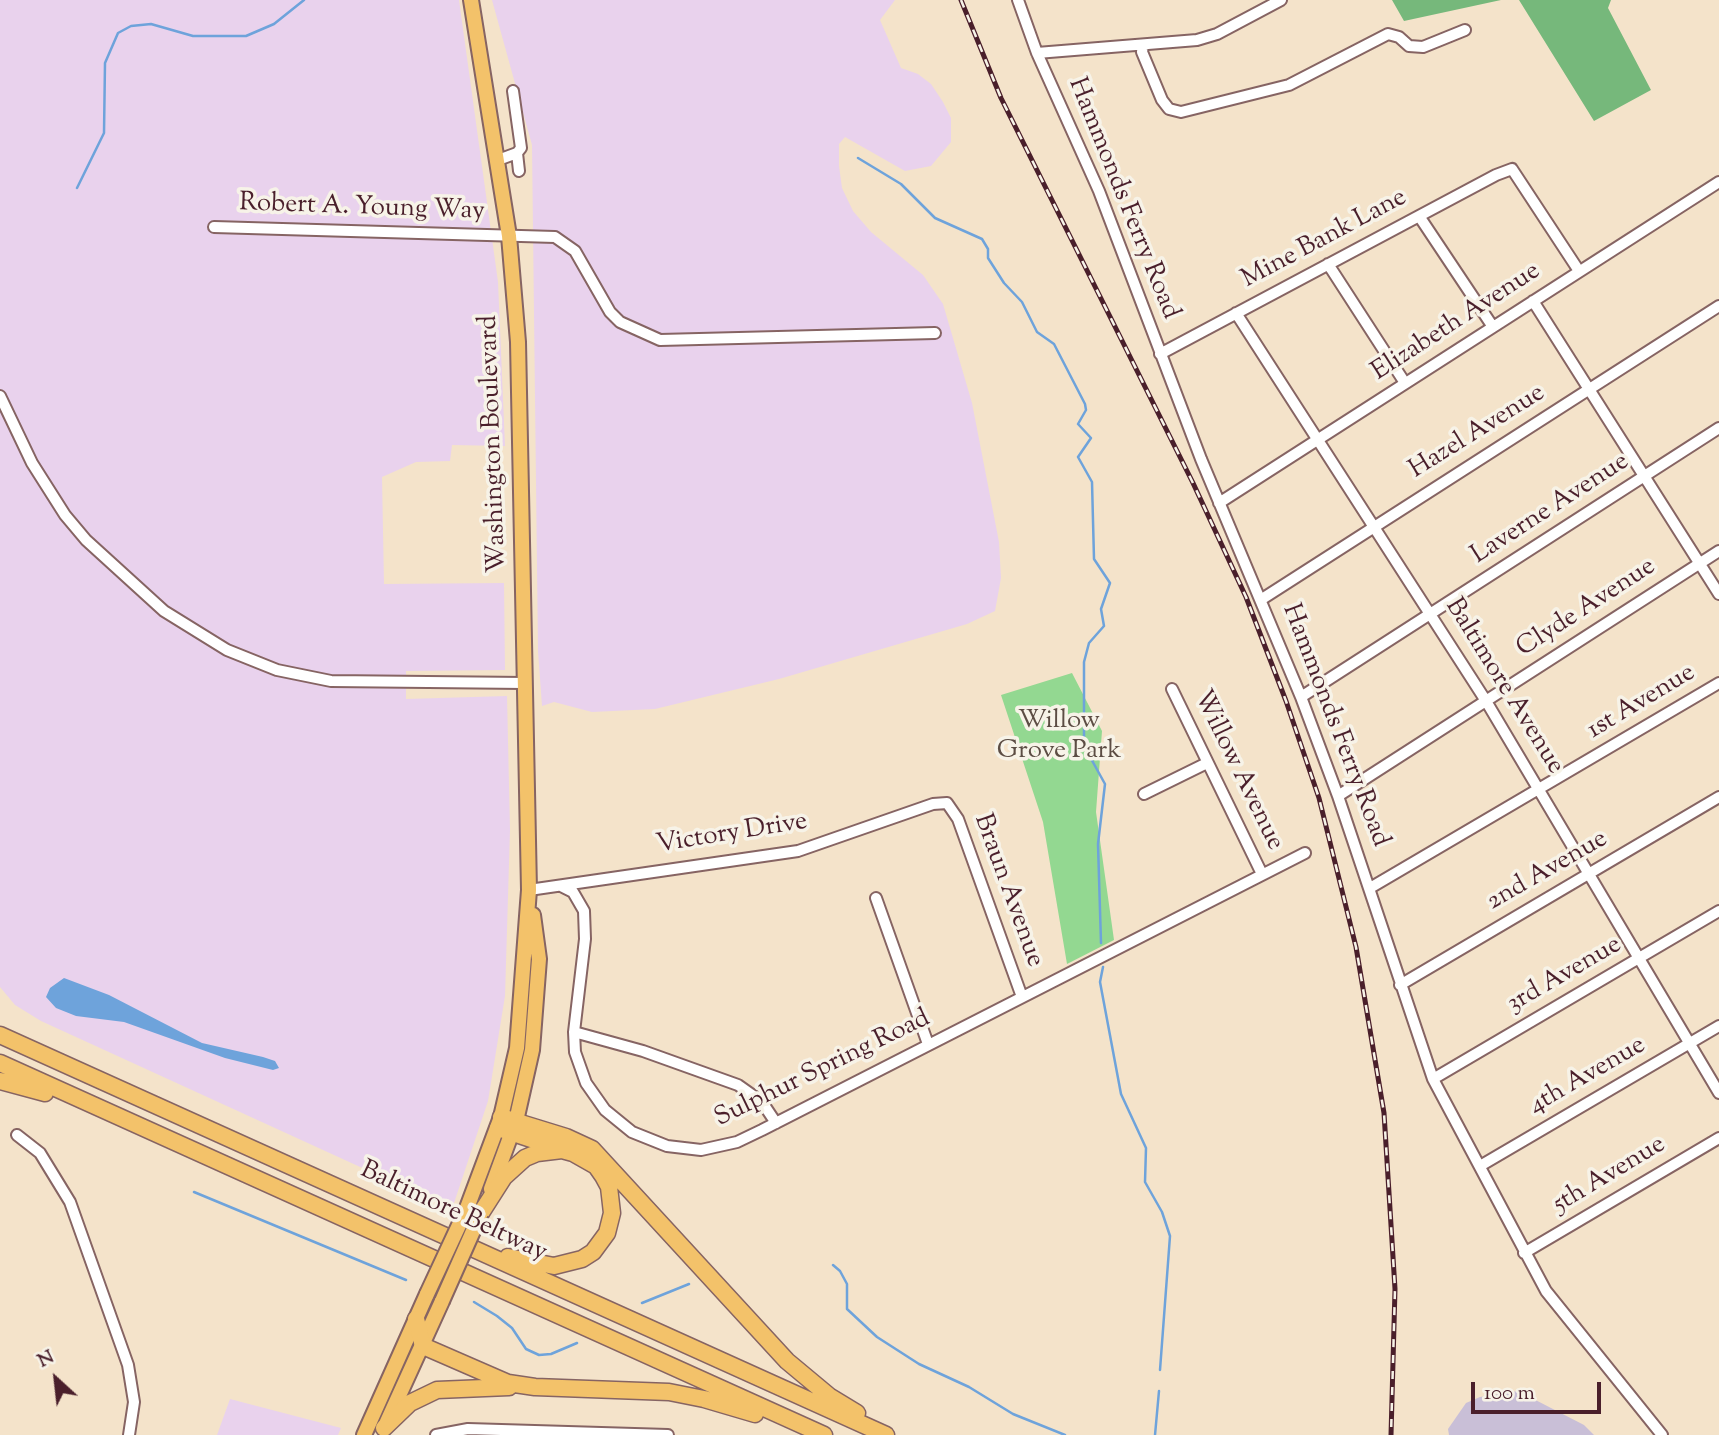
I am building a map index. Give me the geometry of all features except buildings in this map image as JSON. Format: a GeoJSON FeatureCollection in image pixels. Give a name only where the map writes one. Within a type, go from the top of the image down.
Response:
{"type":"FeatureCollection","features":[{"type":"Feature","properties":{"kind":"highway","name":"Baltimore Beltway"},"geometry":{"type":"LineString","coordinates":[[0,1035],[886,1435]]}},
{"type":"Feature","properties":{"kind":"highway","name":"Baltimore Beltway"},"geometry":{"type":"LineString","coordinates":[[0,1063],[824,1435]]}},
{"type":"Feature","properties":{"kind":"highway"},"geometry":{"type":"LineString","coordinates":[[0,1081],[115,1116]]}},
{"type":"Feature","properties":{"kind":"highway"},"geometry":{"type":"LineString","coordinates":[[464,1246],[554,1266],[575,1262],[593,1252],[602,1243],[611,1223],[612,1203],[609,1187],[596,1166],[584,1157],[507,1125]]}},
{"type":"Feature","properties":{"kind":"highway"},"geometry":{"type":"LineString","coordinates":[[507,1125],[592,1149],[787,1361],[829,1396],[895,1435]]}},
{"type":"Feature","properties":{"kind":"highway"},"geometry":{"type":"LineString","coordinates":[[474,1210],[525,1158],[562,1150]]}},
{"type":"Feature","properties":{"kind":"highway"},"geometry":{"type":"LineString","coordinates":[[416,1319],[423,1346],[497,1379],[535,1387]]}},
{"type":"Feature","properties":{"kind":"highway"},"geometry":{"type":"LineString","coordinates":[[383,1431],[410,1403],[437,1390],[455,1387],[535,1387],[669,1392],[704,1399],[817,1435]]}},
{"type":"Feature","properties":{"kind":"main road","name":"Washington Boulevard"},"geometry":{"type":"LineString","coordinates":[[383,1431],[442,1301],[507,1125],[532,1050],[537,1007],[538,960],[529,890],[519,354],[509,236],[471,0]]}},
{"type":"Feature","properties":{"kind":"main road","name":"Washington Boulevard"},"geometry":{"type":"LineString","coordinates":[[364,1435],[427,1294],[474,1210]]}},
{"type":"Feature","properties":{"kind":"street","name":"Hammonds Ferry Road"},"geometry":{"type":"LineString","coordinates":[[1018,0],[1037,53],[1099,193],[1219,503],[1262,599],[1301,697],[1370,888],[1433,1079],[1546,1291],[1662,1435]]}},
{"type":"Feature","properties":{"kind":"street"},"geometry":{"type":"LineString","coordinates":[[1037,53],[1207,38],[1282,0]]}},
{"type":"Feature","properties":{"kind":"street"},"geometry":{"type":"LineString","coordinates":[[1143,45],[1142,52],[1162,100],[1169,109],[1181,112],[1289,85],[1378,37],[1394,34],[1409,46],[1423,47],[1465,30]]}},
{"type":"Feature","properties":{"kind":"street"},"geometry":{"type":"LineString","coordinates":[[513,91],[521,142],[517,153],[519,171]]}},
{"type":"Feature","properties":{"kind":"street"},"geometry":{"type":"LineString","coordinates":[[498,160],[517,153]]}},
{"type":"Feature","properties":{"kind":"street","name":"Mine Bank Lane"},"geometry":{"type":"LineString","coordinates":[[1160,354],[1512,169],[1580,271]]}},
{"type":"Feature","properties":{"kind":"street","name":"Elizabeth Avenue"},"geometry":{"type":"LineString","coordinates":[[1219,503],[1719,182]]}},
{"type":"Feature","properties":{"kind":"street"},"geometry":{"type":"LineString","coordinates":[[1419,216],[1493,327]]}},
{"type":"Feature","properties":{"kind":"street","name":"Robert A. Young Way"},"geometry":{"type":"LineString","coordinates":[[214,227],[555,237],[565,241],[575,251],[610,312],[620,322],[660,340],[935,334]]}},
{"type":"Feature","properties":{"kind":"street"},"geometry":{"type":"LineString","coordinates":[[1328,264],[1405,383]]}},
{"type":"Feature","properties":{"kind":"street"},"geometry":{"type":"LineString","coordinates":[[1533,301],[1719,594]]}},
{"type":"Feature","properties":{"kind":"street","name":"Hazel Avenue"},"geometry":{"type":"LineString","coordinates":[[1262,599],[1719,306]]}},
{"type":"Feature","properties":{"kind":"street","name":"Baltimore Avenue"},"geometry":{"type":"LineString","coordinates":[[1236,313],[1486,701],[1719,1093]]}},
{"type":"Feature","properties":{"kind":"street"},"geometry":{"type":"LineString","coordinates":[[0,396],[37,472],[86,540],[155,605],[227,650],[277,670],[331,681],[525,683]]}},
{"type":"Feature","properties":{"kind":"street","name":"Laverne Avenue"},"geometry":{"type":"LineString","coordinates":[[1301,697],[1719,428]]}},
{"type":"Feature","properties":{"kind":"street","name":"Clyde Avenue"},"geometry":{"type":"LineString","coordinates":[[1338,796],[1719,551]]}},
{"type":"Feature","properties":{"kind":"street","name":"1st Avenue"},"geometry":{"type":"LineString","coordinates":[[1370,888],[1719,683]]}},
{"type":"Feature","properties":{"kind":"street","name":"Willow Avenue"},"geometry":{"type":"LineString","coordinates":[[1172,689],[1262,874]]}},
{"type":"Feature","properties":{"kind":"street"},"geometry":{"type":"LineString","coordinates":[[1144,794],[1207,763]]}},
{"type":"Feature","properties":{"kind":"street","name":"2nd Avenue"},"geometry":{"type":"LineString","coordinates":[[1400,985],[1719,797]]}},
{"type":"Feature","properties":{"kind":"street","name":"Victory Drive"},"geometry":{"type":"LineString","coordinates":[[561,886],[798,851],[922,807],[947,803]]}},
{"type":"Feature","properties":{"kind":"street","name":"Braun Avenue"},"geometry":{"type":"LineString","coordinates":[[947,803],[958,819],[1022,996]]}},
{"type":"Feature","properties":{"kind":"street","name":"Sulphur Spring Road"},"geometry":{"type":"LineString","coordinates":[[561,886],[573,892],[581,902],[586,925],[574,1032],[580,1068],[594,1096],[617,1122],[653,1142],[684,1150],[701,1150],[737,1142],[776,1123],[1305,853]]}},
{"type":"Feature","properties":{"kind":"street"},"geometry":{"type":"LineString","coordinates":[[529,890],[561,886]]}},
{"type":"Feature","properties":{"kind":"street"},"geometry":{"type":"LineString","coordinates":[[876,898],[928,1044]]}},
{"type":"Feature","properties":{"kind":"street","name":"3rd Avenue"},"geometry":{"type":"LineString","coordinates":[[1433,1079],[1719,911]]}},
{"type":"Feature","properties":{"kind":"street","name":"4th Avenue"},"geometry":{"type":"LineString","coordinates":[[1480,1166],[1719,1026]]}},
{"type":"Feature","properties":{"kind":"street"},"geometry":{"type":"LineString","coordinates":[[574,1032],[643,1051],[738,1086],[762,1102],[776,1123]]}},
{"type":"Feature","properties":{"kind":"street"},"geometry":{"type":"LineString","coordinates":[[17,1135],[40,1153],[70,1202],[128,1365],[134,1402],[129,1435]]}},
{"type":"Feature","properties":{"kind":"street","name":"5th Avenue"},"geometry":{"type":"LineString","coordinates":[[1524,1253],[1719,1139]]}},
{"type":"Feature","properties":{"kind":"street"},"geometry":{"type":"LineString","coordinates":[[436,1435],[468,1429],[668,1435]]}},
{"type":"Feature","properties":{"kind":"shaded area"},"geometry":{"type":"Polygon","coordinates":[[[0,0],[459,0],[498,282],[505,446],[452,445],[450,461],[416,462],[382,477],[384,584],[504,583],[505,670],[406,671],[406,699],[507,696],[510,830],[505,996],[488,1101],[452,1209],[41,1021],[15,1005],[0,987],[0,0]]]}},
{"type":"Feature","properties":{"kind":"shaded area"},"geometry":{"type":"Polygon","coordinates":[[[492,0],[895,0],[880,20],[901,68],[918,74],[931,84],[943,102],[951,118],[951,142],[931,166],[905,171],[845,137],[839,144],[842,188],[853,211],[871,232],[923,275],[943,304],[972,403],[999,542],[1001,578],[995,611],[967,624],[779,679],[655,709],[592,712],[554,702],[542,706],[538,651],[532,145],[492,0]]]}},
{"type":"Feature","properties":{"kind":"shaded area"},"geometry":{"type":"Polygon","coordinates":[[[1518,1391],[1584,1425],[1594,1435],[1449,1435],[1448,1429],[1466,1403],[1480,1397],[1518,1391]]]}},
{"type":"Feature","properties":{"kind":"shaded area"},"geometry":{"type":"Polygon","coordinates":[[[230,1399],[341,1428],[338,1435],[217,1435],[230,1399]]]}},
{"type":"Feature","properties":{"kind":"green space"},"geometry":{"type":"Polygon","coordinates":[[[1392,0],[1501,0],[1404,21],[1392,0]]]}},
{"type":"Feature","properties":{"kind":"green space"},"geometry":{"type":"Polygon","coordinates":[[[1519,0],[1611,0],[1608,8],[1651,90],[1594,121],[1519,0]]]}},
{"type":"Feature","properties":{"kind":"green space","name":"Willow Grove Park"},"geometry":{"type":"Polygon","coordinates":[[[1072,673],[1102,731],[1096,812],[1114,940],[1067,964],[1043,822],[1001,695],[1072,673]]]}},
{"type":"Feature","properties":{"kind":"water"},"geometry":{"type":"Polygon","coordinates":[[[64,978],[109,995],[202,1043],[263,1057],[275,1061],[279,1068],[273,1070],[225,1058],[124,1022],[76,1016],[56,1008],[46,997],[50,988],[64,978]]]}},
{"type":"Feature","properties":{"kind":"waterway"},"geometry":{"type":"LineString","coordinates":[[77,188],[104,133],[105,63],[118,33],[131,26],[151,24],[193,36],[246,36],[274,24],[304,0]]}},
{"type":"Feature","properties":{"kind":"waterway"},"geometry":{"type":"LineString","coordinates":[[858,158],[901,184],[935,218],[982,239],[988,249],[988,258],[1004,283],[1022,302],[1037,332],[1054,344],[1085,404],[1086,410],[1078,424],[1091,438],[1078,457],[1092,482],[1094,559],[1110,583],[1101,609],[1104,626],[1089,643],[1084,662],[1084,746],[1105,784],[1098,844],[1101,943]]}},
{"type":"Feature","properties":{"kind":"waterway"},"geometry":{"type":"LineString","coordinates":[[1103,967],[1100,982],[1121,1094],[1146,1148],[1145,1182],[1162,1212],[1170,1236],[1160,1370]]}},
{"type":"Feature","properties":{"kind":"waterway"},"geometry":{"type":"LineString","coordinates":[[194,1192],[406,1280]]}},
{"type":"Feature","properties":{"kind":"waterway"},"geometry":{"type":"LineString","coordinates":[[833,1265],[847,1284],[847,1309],[877,1337],[919,1364],[969,1387],[1013,1414],[1065,1435]]}},
{"type":"Feature","properties":{"kind":"waterway"},"geometry":{"type":"LineString","coordinates":[[642,1303],[689,1284]]}},
{"type":"Feature","properties":{"kind":"waterway"},"geometry":{"type":"LineString","coordinates":[[474,1302],[512,1328],[526,1349],[539,1355],[551,1354],[577,1343]]}},
{"type":"Feature","properties":{"kind":"waterway"},"geometry":{"type":"LineString","coordinates":[[1155,1435],[1159,1391]]}},
{"type":"Feature","properties":{"kind":"railway"},"geometry":{"type":"LineString","coordinates":[[961,0],[1001,98],[1193,483],[1246,597],[1319,798],[1356,947],[1384,1113],[1395,1289],[1391,1435]]}}]}
